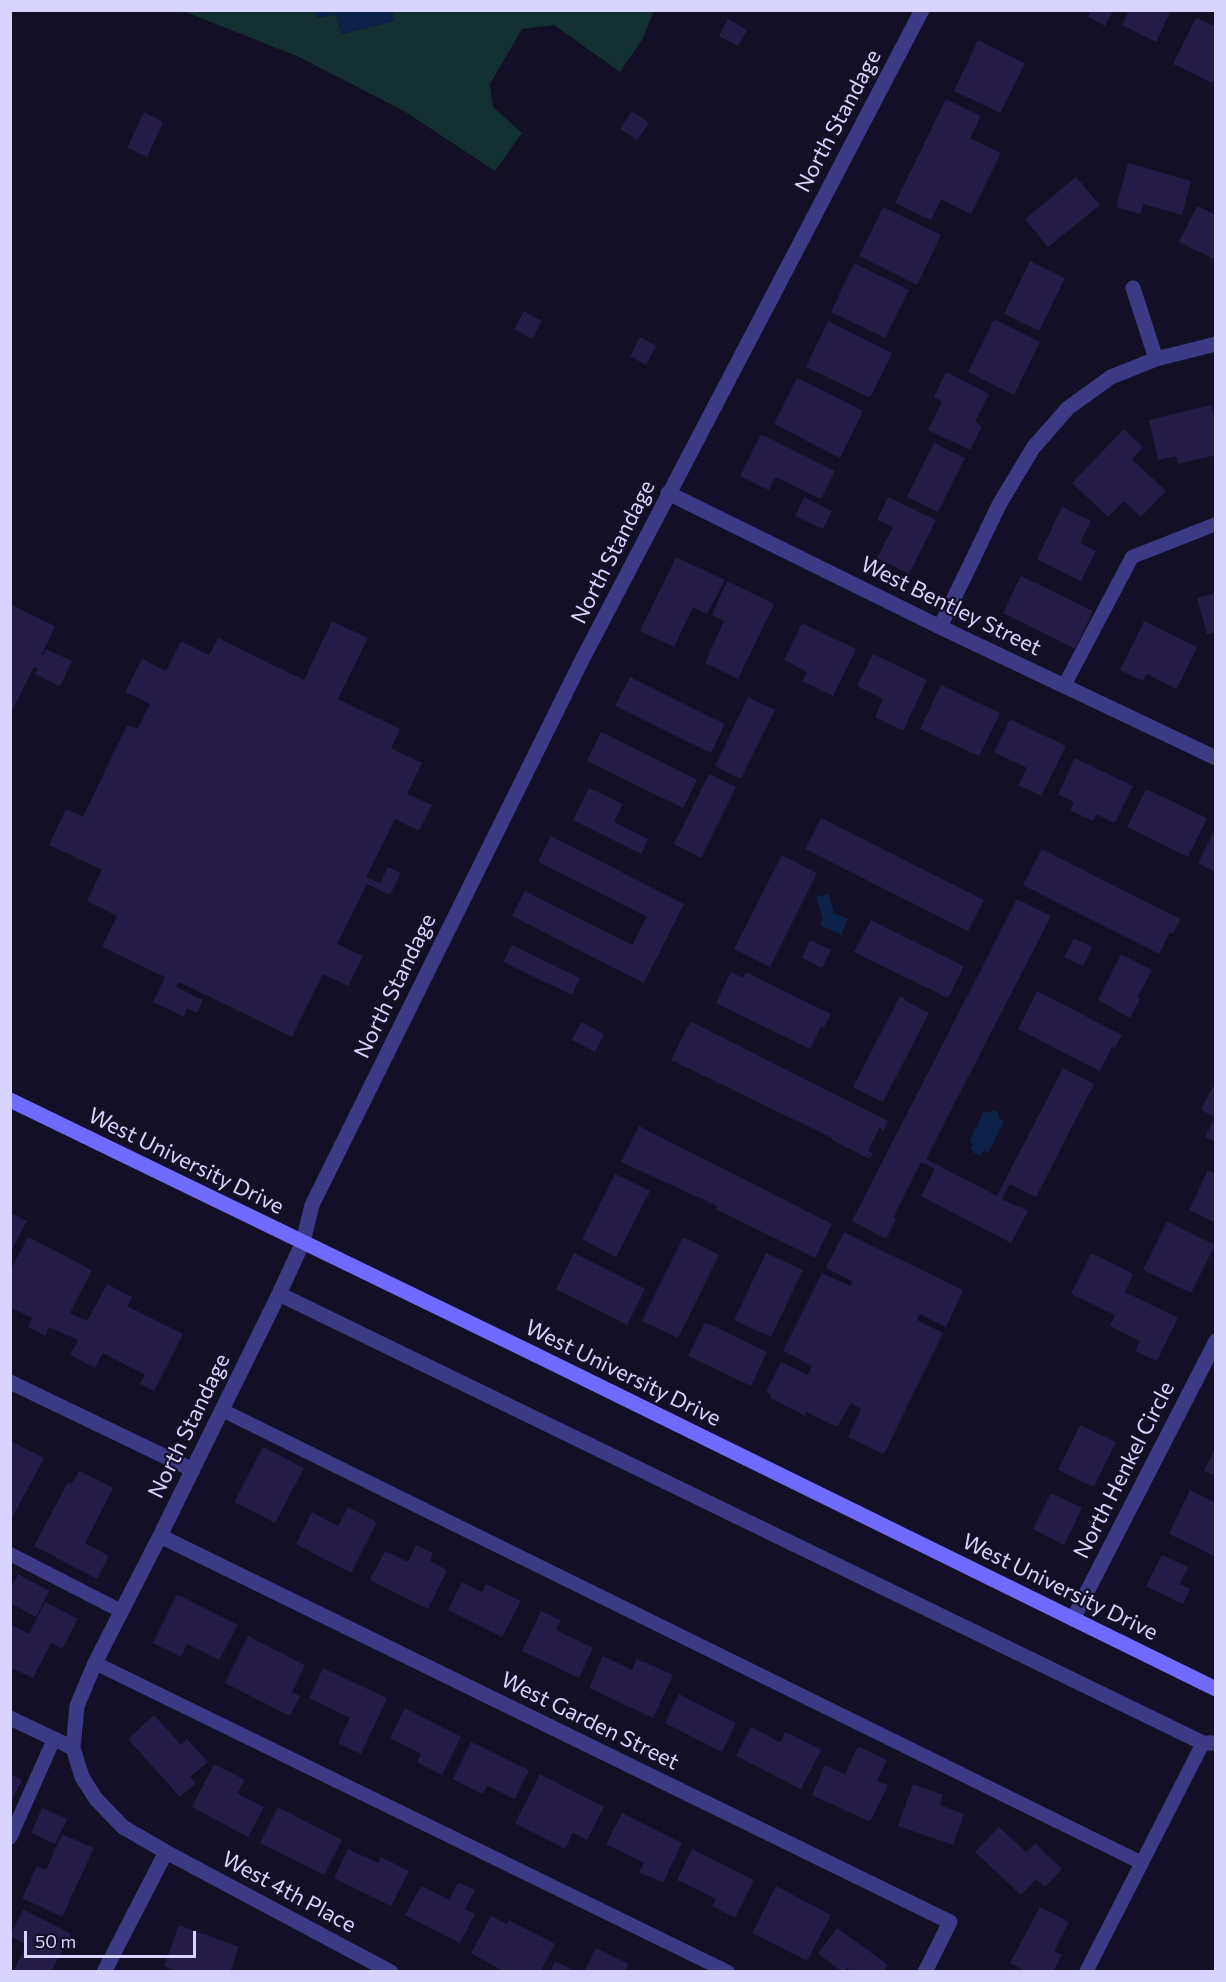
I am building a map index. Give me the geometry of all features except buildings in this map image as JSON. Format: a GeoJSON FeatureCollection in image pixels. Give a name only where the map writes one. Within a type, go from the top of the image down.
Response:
{"type":"FeatureCollection","features":[{"type":"Feature","properties":{"kind":"main road","name":"West University Drive"},"geometry":{"type":"LineString","coordinates":[[10,1101],[1215,1689]]}},
{"type":"Feature","properties":{"kind":"street","name":"North Standage"},"geometry":{"type":"LineString","coordinates":[[166,1852],[123,1827],[96,1799],[82,1777],[73,1748],[77,1706],[95,1663],[279,1294],[303,1242],[312,1205],[581,662],[922,10]]}},
{"type":"Feature","properties":{"kind":"street"},"geometry":{"type":"LineString","coordinates":[[1133,288],[1156,359]]}},
{"type":"Feature","properties":{"kind":"street"},"geometry":{"type":"LineString","coordinates":[[940,627],[1000,503],[1033,448],[1068,408],[1111,376],[1156,359],[1215,345]]}},
{"type":"Feature","properties":{"kind":"street","name":"West Bentley Street"},"geometry":{"type":"LineString","coordinates":[[668,493],[940,627],[1215,757]]}},
{"type":"Feature","properties":{"kind":"street"},"geometry":{"type":"LineString","coordinates":[[279,1294],[1209,1743]]}},
{"type":"Feature","properties":{"kind":"street","name":"North Henkel Circle"},"geometry":{"type":"LineString","coordinates":[[1073,1619],[1215,1341]]}},
{"type":"Feature","properties":{"kind":"street"},"geometry":{"type":"LineString","coordinates":[[10,1382],[193,1470]]}},
{"type":"Feature","properties":{"kind":"street","name":"West Garden Street"},"geometry":{"type":"LineString","coordinates":[[160,1536],[950,1922],[925,1971]]}},
{"type":"Feature","properties":{"kind":"street"},"geometry":{"type":"LineString","coordinates":[[10,1718],[73,1748]]}},
{"type":"Feature","properties":{"kind":"street"},"geometry":{"type":"LineString","coordinates":[[104,1971],[166,1852]]}},
{"type":"Feature","properties":{"kind":"street","name":"West 4th Place"},"geometry":{"type":"LineString","coordinates":[[166,1852],[391,1971]]}},
{"type":"Feature","properties":{"kind":"lane"},"geometry":{"type":"LineString","coordinates":[[1064,686],[1132,557],[1215,524]]}},
{"type":"Feature","properties":{"kind":"lane"},"geometry":{"type":"LineString","coordinates":[[222,1410],[1142,1863]]}},
{"type":"Feature","properties":{"kind":"lane"},"geometry":{"type":"LineString","coordinates":[[10,1554],[121,1611]]}},
{"type":"Feature","properties":{"kind":"lane"},"geometry":{"type":"LineString","coordinates":[[95,1663],[728,1971]]}},
{"type":"Feature","properties":{"kind":"lane"},"geometry":{"type":"LineString","coordinates":[[10,1838],[54,1739]]}},
{"type":"Feature","properties":{"kind":"lane"},"geometry":{"type":"LineString","coordinates":[[1086,1971],[1142,1863],[1209,1743]]}},
{"type":"Feature","properties":{"kind":"green space"},"geometry":{"type":"Polygon","coordinates":[[[183,11],[315,11],[317,18],[336,14],[342,34],[394,21],[392,11],[654,11],[642,40],[620,72],[554,25],[522,29],[490,84],[493,107],[522,133],[495,171],[404,111],[299,57],[183,11]]]}},
{"type":"Feature","properties":{"kind":"water"},"geometry":{"type":"Polygon","coordinates":[[[315,11],[392,11],[394,21],[342,34],[336,14],[317,18],[315,11]]]}},
{"type":"Feature","properties":{"kind":"water"},"geometry":{"type":"Polygon","coordinates":[[[829,894],[834,913],[848,919],[841,935],[820,925],[823,919],[816,897],[829,894]]]}},
{"type":"Feature","properties":{"kind":"water"},"geometry":{"type":"Polygon","coordinates":[[[993,1110],[998,1112],[1000,1119],[1004,1121],[988,1153],[984,1151],[980,1155],[974,1153],[971,1147],[973,1144],[969,1142],[984,1111],[988,1113],[993,1110]]]}}]}
